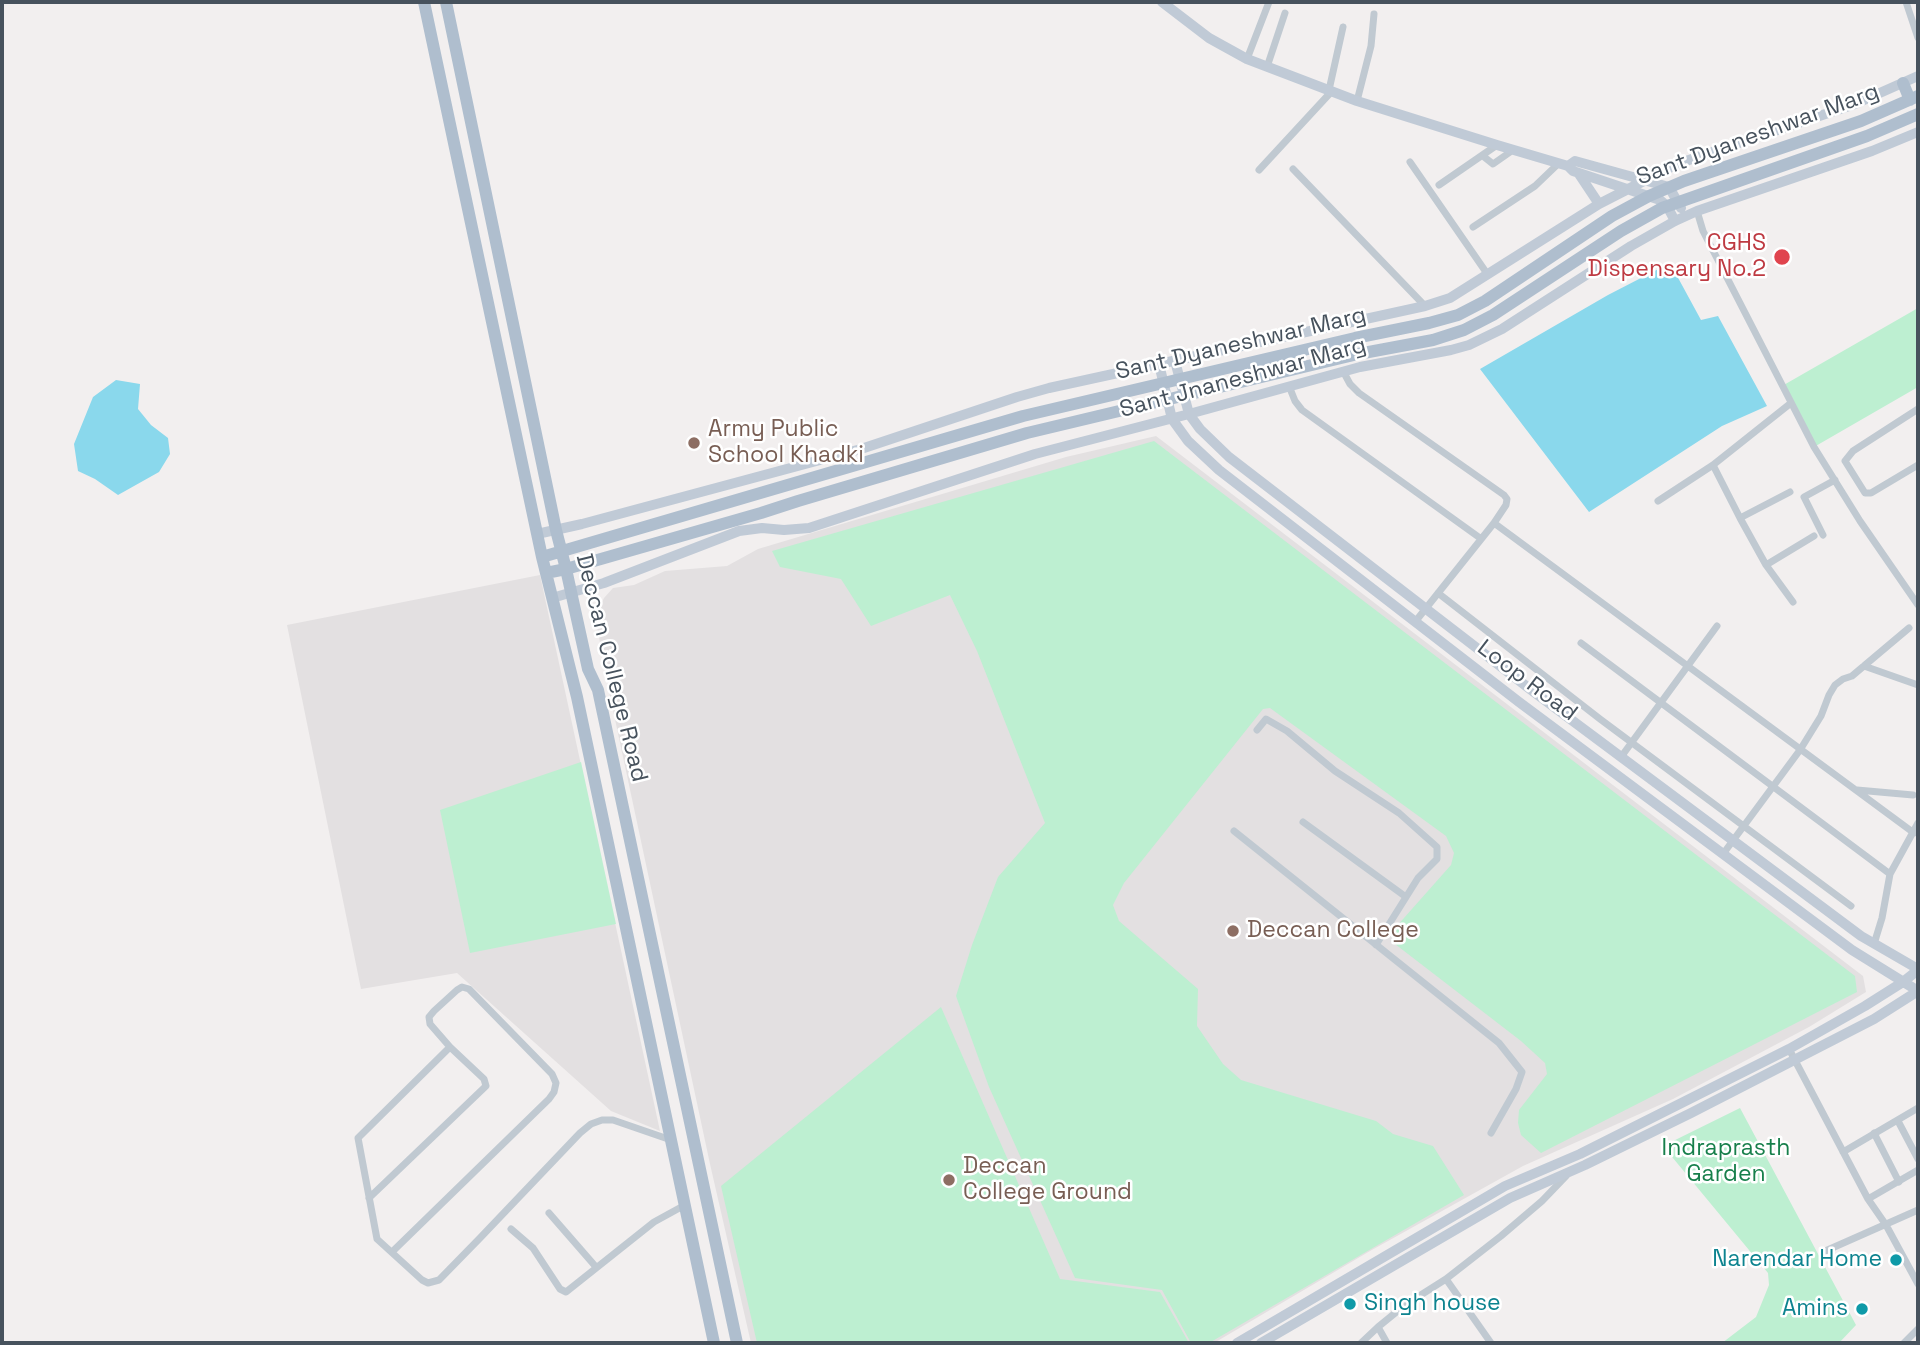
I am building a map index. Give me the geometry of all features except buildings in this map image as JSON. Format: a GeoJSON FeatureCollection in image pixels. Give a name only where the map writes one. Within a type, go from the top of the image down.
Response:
{"type":"FeatureCollection","features":[{"type":"Feature","properties":{"kind":"main road","name":"Deccan College Road"},"geometry":{"type":"LineString","coordinates":[[424,2],[542,557],[577,697],[714,1343]]}},
{"type":"Feature","properties":{"kind":"main road","name":"Deccan College Road"},"geometry":{"type":"LineString","coordinates":[[446,2],[556,530],[587,669],[598,690],[737,1343]]}},
{"type":"Feature","properties":{"kind":"main road"},"geometry":{"type":"LineString","coordinates":[[1903,83],[1914,98]]}},
{"type":"Feature","properties":{"kind":"main road","name":"Sant Dyaneshwar Marg"},"geometry":{"type":"LineString","coordinates":[[542,557],[1023,416],[1458,315],[1485,301],[1605,221],[1649,196],[1861,121],[1914,98]]}},
{"type":"Feature","properties":{"kind":"main road","name":"Sant Dyaneshwar Marg"},"geometry":{"type":"LineString","coordinates":[[546,573],[761,513],[1027,433],[1358,354],[1433,340],[1464,330],[1493,315],[1621,231],[1672,204],[1867,136],[1918,114]]}},
{"type":"Feature","properties":{"kind":"main road"},"geometry":{"type":"LineString","coordinates":[[761,513],[762,528]]}},
{"type":"Feature","properties":{"kind":"street"},"geometry":{"type":"LineString","coordinates":[[1162,2],[1209,38],[1267,67],[1357,101],[1563,164],[1579,173],[1672,204]]}},
{"type":"Feature","properties":{"kind":"street"},"geometry":{"type":"LineString","coordinates":[[1247,59],[1269,2]]}},
{"type":"Feature","properties":{"kind":"street"},"geometry":{"type":"LineString","coordinates":[[1906,2],[1918,38]]}},
{"type":"Feature","properties":{"kind":"street"},"geometry":{"type":"LineString","coordinates":[[1267,67],[1285,13]]}},
{"type":"Feature","properties":{"kind":"street"},"geometry":{"type":"LineString","coordinates":[[1357,101],[1371,46],[1374,15]]}},
{"type":"Feature","properties":{"kind":"street"},"geometry":{"type":"LineString","coordinates":[[1259,170],[1330,90],[1343,27]]}},
{"type":"Feature","properties":{"kind":"street","name":"Sant Jnaneshwar Marg"},"geometry":{"type":"LineString","coordinates":[[537,534],[861,449],[1017,397],[1425,306],[1450,298],[1600,204],[1677,164],[1855,104],[1918,76]]}},
{"type":"Feature","properties":{"kind":"street","name":"Sant Jnaneshwar Marg"},"geometry":{"type":"LineString","coordinates":[[552,598],[604,583],[739,531],[809,528],[1035,454],[1360,366],[1451,350],[1484,339],[1680,218],[1872,151],[1918,132]]}},
{"type":"Feature","properties":{"kind":"street"},"geometry":{"type":"LineString","coordinates":[[1439,185],[1497,145]]}},
{"type":"Feature","properties":{"kind":"street"},"geometry":{"type":"LineString","coordinates":[[1483,156],[1493,164],[1513,150]]}},
{"type":"Feature","properties":{"kind":"street"},"geometry":{"type":"LineString","coordinates":[[1473,227],[1563,164],[1575,161],[1669,187],[1672,204],[1680,218]]}},
{"type":"Feature","properties":{"kind":"street"},"geometry":{"type":"LineString","coordinates":[[1410,162],[1488,275]]}},
{"type":"Feature","properties":{"kind":"street"},"geometry":{"type":"LineString","coordinates":[[1293,169],[1425,306]]}},
{"type":"Feature","properties":{"kind":"street"},"geometry":{"type":"LineString","coordinates":[[1579,173],[1600,204]]}},
{"type":"Feature","properties":{"kind":"street"},"geometry":{"type":"LineString","coordinates":[[1697,211],[1703,231],[1814,447],[1918,605]]}},
{"type":"Feature","properties":{"kind":"street","name":"Loop Road"},"geometry":{"type":"LineString","coordinates":[[1175,361],[1189,414],[1200,429],[1229,457],[1733,841],[1861,936],[1918,970]]}},
{"type":"Feature","properties":{"kind":"street","name":"Loop Road"},"geometry":{"type":"LineString","coordinates":[[1159,364],[1172,419],[1188,441],[1219,470],[1415,622],[1723,854],[1852,950],[1918,991]]}},
{"type":"Feature","properties":{"kind":"street"},"geometry":{"type":"LineString","coordinates":[[1343,371],[1359,393],[1507,499],[1494,523],[1415,622]]}},
{"type":"Feature","properties":{"kind":"street"},"geometry":{"type":"LineString","coordinates":[[1289,386],[1302,410],[1480,538]]}},
{"type":"Feature","properties":{"kind":"street"},"geometry":{"type":"LineString","coordinates":[[1658,501],[1713,465],[1791,402]]}},
{"type":"Feature","properties":{"kind":"street"},"geometry":{"type":"LineString","coordinates":[[1918,409],[1853,451],[1845,461],[1865,494],[1871,494],[1918,465]]}},
{"type":"Feature","properties":{"kind":"street"},"geometry":{"type":"LineString","coordinates":[[1713,465],[1766,565],[1793,603]]}},
{"type":"Feature","properties":{"kind":"street"},"geometry":{"type":"LineString","coordinates":[[1823,535],[1804,497],[1835,480]]}},
{"type":"Feature","properties":{"kind":"street"},"geometry":{"type":"LineString","coordinates":[[1740,518],[1790,492]]}},
{"type":"Feature","properties":{"kind":"street"},"geometry":{"type":"LineString","coordinates":[[1494,523],[1914,834]]}},
{"type":"Feature","properties":{"kind":"street"},"geometry":{"type":"LineString","coordinates":[[1766,565],[1814,536]]}},
{"type":"Feature","properties":{"kind":"street"},"geometry":{"type":"LineString","coordinates":[[1438,593],[1851,906]]}},
{"type":"Feature","properties":{"kind":"street"},"geometry":{"type":"LineString","coordinates":[[1621,757],[1717,626]]}},
{"type":"Feature","properties":{"kind":"street"},"geometry":{"type":"LineString","coordinates":[[1723,854],[1800,750],[1821,716],[1835,685],[1852,676],[1909,628]]}},
{"type":"Feature","properties":{"kind":"street"},"geometry":{"type":"LineString","coordinates":[[1581,643],[1890,874]]}},
{"type":"Feature","properties":{"kind":"street"},"geometry":{"type":"LineString","coordinates":[[1864,666],[1918,685]]}},
{"type":"Feature","properties":{"kind":"street"},"geometry":{"type":"LineString","coordinates":[[1257,730],[1266,719],[1287,731],[1335,771],[1399,813],[1437,848],[1437,859],[1418,878],[1376,945]]}},
{"type":"Feature","properties":{"kind":"street"},"geometry":{"type":"LineString","coordinates":[[1855,790],[1913,795]]}},
{"type":"Feature","properties":{"kind":"street"},"geometry":{"type":"LineString","coordinates":[[1303,822],[1406,897]]}},
{"type":"Feature","properties":{"kind":"street"},"geometry":{"type":"LineString","coordinates":[[1874,944],[1890,874],[1918,823]]}},
{"type":"Feature","properties":{"kind":"street"},"geometry":{"type":"LineString","coordinates":[[1234,831],[1499,1043],[1522,1072],[1516,1089],[1491,1133]]}},
{"type":"Feature","properties":{"kind":"street"},"geometry":{"type":"LineString","coordinates":[[1237,1343],[1504,1186],[1593,1147],[1788,1049],[1865,1006],[1918,970]]}},
{"type":"Feature","properties":{"kind":"street"},"geometry":{"type":"LineString","coordinates":[[369,1198],[486,1086],[484,1079],[430,1024],[429,1017],[457,990],[462,987],[469,989],[552,1074],[556,1083],[554,1092],[392,1252]]}},
{"type":"Feature","properties":{"kind":"street"},"geometry":{"type":"LineString","coordinates":[[1261,1343],[1510,1198],[1599,1159],[1874,1019],[1918,991]]}},
{"type":"Feature","properties":{"kind":"street"},"geometry":{"type":"LineString","coordinates":[[450,1047],[358,1138],[377,1239],[428,1283],[439,1280],[591,1124],[613,1120],[671,1140]]}},
{"type":"Feature","properties":{"kind":"street"},"geometry":{"type":"LineString","coordinates":[[1788,1049],[1868,1199],[1886,1225],[1918,1284]]}},
{"type":"Feature","properties":{"kind":"street"},"geometry":{"type":"LineString","coordinates":[[1843,1152],[1918,1108]]}},
{"type":"Feature","properties":{"kind":"street"},"geometry":{"type":"LineString","coordinates":[[1898,1121],[1918,1159]]}},
{"type":"Feature","properties":{"kind":"street"},"geometry":{"type":"LineString","coordinates":[[1874,1133],[1899,1182]]}},
{"type":"Feature","properties":{"kind":"street"},"geometry":{"type":"LineString","coordinates":[[1593,1147],[1599,1159]]}},
{"type":"Feature","properties":{"kind":"street"},"geometry":{"type":"LineString","coordinates":[[1868,1199],[1918,1170]]}},
{"type":"Feature","properties":{"kind":"street"},"geometry":{"type":"LineString","coordinates":[[1361,1343],[1405,1305],[1446,1279],[1542,1201],[1570,1172]]}},
{"type":"Feature","properties":{"kind":"street"},"geometry":{"type":"LineString","coordinates":[[511,1229],[533,1248],[560,1289],[566,1292],[654,1222],[685,1205]]}},
{"type":"Feature","properties":{"kind":"street"},"geometry":{"type":"LineString","coordinates":[[1823,1252],[1918,1210]]}},
{"type":"Feature","properties":{"kind":"street"},"geometry":{"type":"LineString","coordinates":[[549,1213],[596,1267]]}},
{"type":"Feature","properties":{"kind":"street"},"geometry":{"type":"LineString","coordinates":[[1446,1279],[1491,1343]]}},
{"type":"Feature","properties":{"kind":"street"},"geometry":{"type":"LineString","coordinates":[[1378,1327],[1387,1343]]}},
{"type":"Feature","properties":{"kind":"street"},"geometry":{"type":"LineString","coordinates":[[1904,1343],[1918,1329]]}},
{"type":"Feature","properties":{"kind":"shaded area","name":"Deccan College"},"geometry":{"type":"Polygon","coordinates":[[[1156,436],[1863,976],[1866,992],[1809,1027],[1673,1099],[1523,1166],[1370,1251],[1214,1343],[751,1343],[610,696],[596,621],[598,610],[613,588],[634,585],[665,571],[727,566],[758,549],[1066,457],[1156,436]]]}},
{"type":"Feature","properties":{"kind":"shaded area"},"geometry":{"type":"Polygon","coordinates":[[[540,575],[660,1131],[611,1111],[457,973],[361,989],[287,625],[540,575]]]}},
{"type":"Feature","properties":{"kind":"green space"},"geometry":{"type":"Polygon","coordinates":[[[1918,308],[1918,387],[1814,447],[1782,386],[1918,308]]]}},
{"type":"Feature","properties":{"kind":"green space"},"geometry":{"type":"Polygon","coordinates":[[[1154,441],[1855,976],[1857,992],[1541,1153],[1521,1135],[1518,1123],[1519,1110],[1547,1074],[1545,1063],[1521,1041],[1395,944],[1396,927],[1451,865],[1454,853],[1446,836],[1270,708],[1263,709],[1124,883],[1113,905],[1119,921],[1198,989],[1197,1026],[1223,1064],[1241,1080],[1376,1121],[1393,1134],[1433,1146],[1464,1195],[1209,1343],[1191,1343],[1162,1290],[1075,1278],[989,1087],[956,996],[998,877],[1045,823],[977,651],[950,595],[871,626],[841,579],[780,567],[772,551],[1154,441]]]}},
{"type":"Feature","properties":{"kind":"green space"},"geometry":{"type":"Polygon","coordinates":[[[581,762],[616,924],[470,953],[440,810],[581,762]]]}},
{"type":"Feature","properties":{"kind":"green space"},"geometry":{"type":"Polygon","coordinates":[[[941,1007],[1060,1279],[1160,1292],[1189,1343],[757,1343],[721,1186],[941,1007]]]}},
{"type":"Feature","properties":{"kind":"green space","name":"Indraprasth Garden"},"geometry":{"type":"Polygon","coordinates":[[[1740,1108],[1856,1325],[1839,1343],[1722,1343],[1756,1317],[1769,1285],[1768,1273],[1663,1146],[1740,1108]]]}},
{"type":"Feature","properties":{"kind":"water"},"geometry":{"type":"Polygon","coordinates":[[[1670,263],[1701,320],[1718,316],[1767,406],[1722,426],[1589,512],[1480,369],[1608,295],[1670,263]]]}},
{"type":"Feature","properties":{"kind":"water"},"geometry":{"type":"Polygon","coordinates":[[[116,380],[140,384],[138,409],[151,425],[168,438],[170,454],[159,472],[118,495],[78,471],[74,444],[93,397],[116,380]]]}},
{"type":"Feature","properties":{"kind":"place","name":"CGHS Dispensary No.2"},"geometry":{"type":"Point","coordinates":[1782,257]}},
{"type":"Feature","properties":{"kind":"place","name":"Army Public School Khadki"},"geometry":{"type":"Point","coordinates":[694,443]}},
{"type":"Feature","properties":{"kind":"place","name":"Deccan College"},"geometry":{"type":"Point","coordinates":[1233,931]}},
{"type":"Feature","properties":{"kind":"place","name":"Deccan College Ground"},"geometry":{"type":"Point","coordinates":[949,1180]}},
{"type":"Feature","properties":{"kind":"place","name":"Narendar Home"},"geometry":{"type":"Point","coordinates":[1896,1260]}},
{"type":"Feature","properties":{"kind":"place","name":"Singh house"},"geometry":{"type":"Point","coordinates":[1350,1304]}},
{"type":"Feature","properties":{"kind":"place","name":"Amins"},"geometry":{"type":"Point","coordinates":[1862,1309]}}]}
